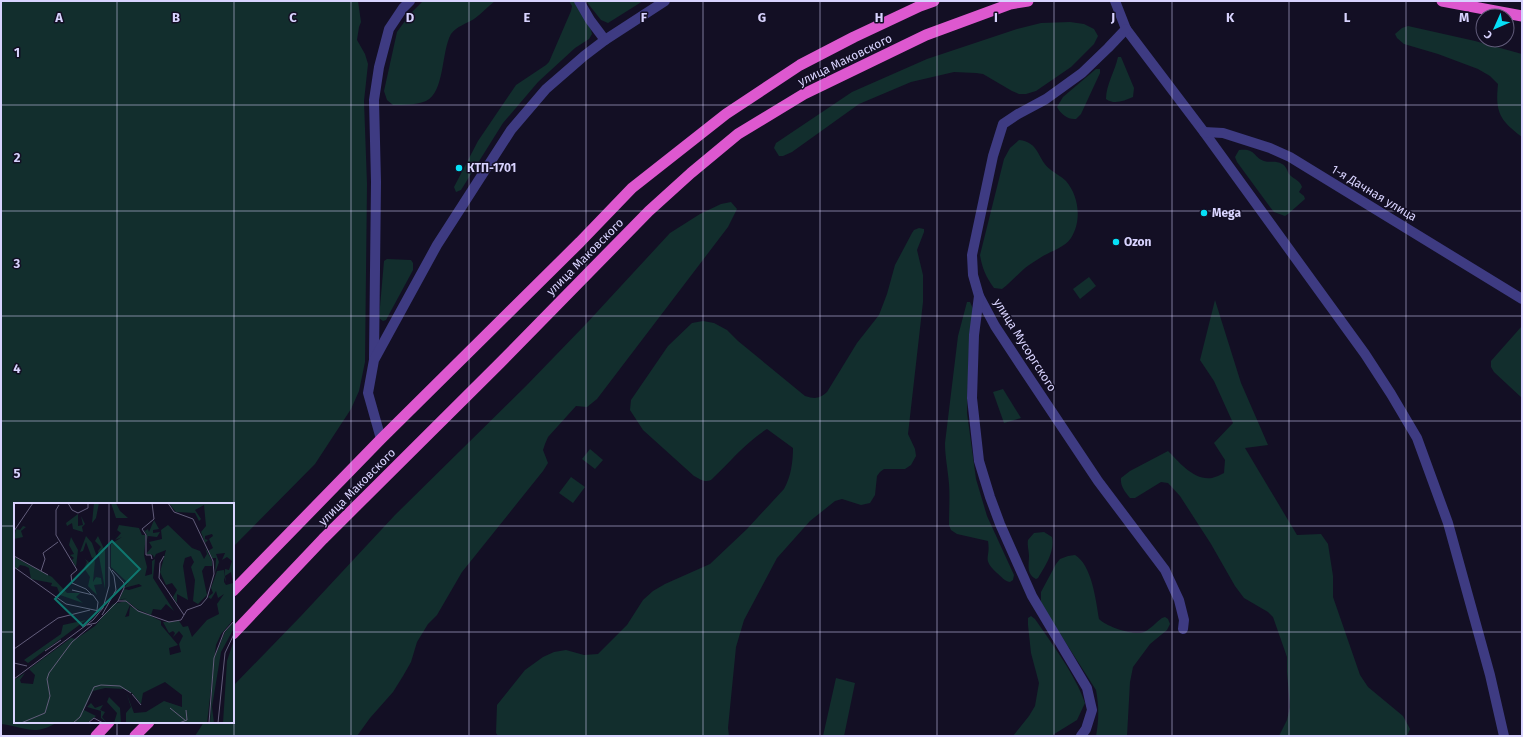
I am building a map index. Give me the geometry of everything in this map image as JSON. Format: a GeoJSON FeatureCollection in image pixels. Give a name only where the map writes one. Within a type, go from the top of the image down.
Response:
{"type":"FeatureCollection","features":[{"type":"Feature","properties":{"kind":"highway","name":"улица Маковского"},"geometry":{"type":"LineString","coordinates":[[234,590],[381,439],[580,242],[632,188],[726,114],[800,65],[861,34],[920,6],[934,1]]}},
{"type":"Feature","properties":{"kind":"highway","name":"улица Маковского"},"geometry":{"type":"LineString","coordinates":[[234,633],[323,539],[649,211],[691,173],[738,134],[804,94],[926,35],[1010,4],[1028,1]]}},
{"type":"Feature","properties":{"kind":"highway"},"geometry":{"type":"LineString","coordinates":[[1442,1],[1522,16]]}},
{"type":"Feature","properties":{"kind":"highway"},"geometry":{"type":"LineString","coordinates":[[96,736],[108,723]]}},
{"type":"Feature","properties":{"kind":"highway"},"geometry":{"type":"LineString","coordinates":[[135,736],[148,723]]}},
{"type":"Feature","properties":{"kind":"street"},"geometry":{"type":"LineString","coordinates":[[381,439],[368,393],[374,360],[376,182],[374,100],[379,67],[389,28],[403,8],[410,1]]}},
{"type":"Feature","properties":{"kind":"street"},"geometry":{"type":"LineString","coordinates":[[579,1],[590,20],[605,40]]}},
{"type":"Feature","properties":{"kind":"street"},"geometry":{"type":"LineString","coordinates":[[374,360],[437,245],[511,130],[546,89],[605,40],[665,1]]}},
{"type":"Feature","properties":{"kind":"street"},"geometry":{"type":"LineString","coordinates":[[1115,1],[1126,29],[1204,132],[1364,354],[1391,394],[1417,438],[1448,523],[1490,675],[1504,736]]}},
{"type":"Feature","properties":{"kind":"street","name":"улица Мусоргского"},"geometry":{"type":"LineString","coordinates":[[1126,29],[1082,73],[1046,99],[1003,124],[993,156],[972,255],[973,275],[980,296],[995,326],[1089,469],[1165,570],[1179,600],[1184,620],[1183,629]]}},
{"type":"Feature","properties":{"kind":"street","name":"1-я Дачная улица"},"geometry":{"type":"LineString","coordinates":[[1204,132],[1223,133],[1270,148],[1290,158],[1522,299]]}},
{"type":"Feature","properties":{"kind":"street"},"geometry":{"type":"LineString","coordinates":[[980,296],[974,335],[972,398],[980,461],[990,498],[1026,584],[1087,688],[1092,710],[1086,729],[1081,736]]}},
{"type":"Feature","properties":{"kind":"green space"},"geometry":{"type":"Polygon","coordinates":[[[1,1],[358,1],[361,22],[357,40],[365,54],[368,64],[364,101],[367,184],[365,362],[359,391],[351,409],[315,464],[234,546],[234,503],[14,503],[14,723],[56,723],[49,727],[36,730],[1,724],[1,1]]]}},
{"type":"Feature","properties":{"kind":"green space"},"geometry":{"type":"Polygon","coordinates":[[[423,1],[495,1],[474,19],[459,27],[451,34],[440,81],[432,96],[426,101],[418,103],[393,105],[387,100],[384,91],[397,32],[410,14],[423,1]]]}},
{"type":"Feature","properties":{"kind":"green space"},"geometry":{"type":"Polygon","coordinates":[[[569,1],[575,1],[592,34],[589,39],[575,48],[538,82],[503,123],[461,190],[456,192],[454,187],[478,141],[516,85],[549,62],[571,11],[572,6],[569,1]]]}},
{"type":"Feature","properties":{"kind":"green space"},"geometry":{"type":"Polygon","coordinates":[[[586,1],[643,1],[608,23],[601,20],[586,1]]]}},
{"type":"Feature","properties":{"kind":"green space"},"geometry":{"type":"Polygon","coordinates":[[[1070,22],[1084,24],[1094,29],[1098,36],[1094,44],[1071,67],[1036,91],[1026,94],[1019,94],[983,74],[954,72],[911,82],[859,104],[792,152],[783,156],[779,156],[774,148],[776,143],[852,92],[927,59],[1017,29],[1041,23],[1070,22]]]}},
{"type":"Feature","properties":{"kind":"green space"},"geometry":{"type":"Polygon","coordinates":[[[1408,26],[1475,41],[1475,48],[1500,48],[1522,54],[1522,137],[1509,126],[1501,115],[1497,102],[1498,84],[1490,76],[1478,69],[1438,54],[1404,44],[1395,34],[1402,28],[1408,26]]]}},
{"type":"Feature","properties":{"kind":"green space"},"geometry":{"type":"Polygon","coordinates":[[[1118,57],[1121,57],[1134,88],[1133,97],[1123,101],[1112,102],[1106,99],[1106,94],[1118,57]]]}},
{"type":"Feature","properties":{"kind":"green space"},"geometry":{"type":"Polygon","coordinates":[[[1096,69],[1100,69],[1100,73],[1081,114],[1076,119],[1070,119],[1057,107],[1063,97],[1096,69]]]}},
{"type":"Feature","properties":{"kind":"green space"},"geometry":{"type":"Polygon","coordinates":[[[1019,140],[1026,141],[1031,144],[1046,166],[1066,181],[1074,194],[1076,201],[1078,209],[1077,224],[1071,238],[1065,244],[1027,266],[1002,289],[994,288],[985,272],[980,255],[1004,159],[1010,148],[1019,140]]]}},
{"type":"Feature","properties":{"kind":"green space"},"geometry":{"type":"Polygon","coordinates":[[[1239,150],[1249,150],[1264,161],[1278,162],[1283,165],[1289,174],[1301,185],[1302,187],[1299,192],[1305,199],[1285,216],[1274,212],[1237,162],[1235,157],[1239,150]]]}},
{"type":"Feature","properties":{"kind":"green space"},"geometry":{"type":"Polygon","coordinates":[[[731,202],[737,209],[728,227],[597,399],[587,407],[576,406],[548,437],[543,450],[548,463],[543,471],[462,572],[437,615],[428,624],[417,642],[411,662],[393,692],[370,718],[357,736],[195,736],[203,723],[234,723],[234,685],[301,616],[395,515],[526,386],[585,325],[670,233],[700,214],[721,204],[731,202]]]}},
{"type":"Feature","properties":{"kind":"green space"},"geometry":{"type":"Polygon","coordinates":[[[919,228],[924,229],[917,250],[923,275],[923,302],[908,434],[915,449],[916,456],[911,465],[905,469],[884,469],[880,472],[877,476],[875,495],[870,503],[861,505],[842,499],[835,501],[810,521],[777,558],[744,620],[736,647],[728,728],[729,736],[498,736],[496,733],[497,705],[525,670],[543,657],[554,652],[566,650],[584,655],[598,654],[627,625],[643,600],[653,591],[710,564],[747,529],[784,489],[791,469],[793,448],[767,429],[745,446],[711,480],[706,481],[694,476],[643,430],[630,410],[631,400],[668,346],[692,323],[703,321],[714,323],[727,330],[738,341],[805,396],[814,398],[822,396],[827,392],[857,343],[879,315],[887,294],[895,265],[912,233],[914,230],[919,228]]]}},
{"type":"Feature","properties":{"kind":"green space"},"geometry":{"type":"Polygon","coordinates":[[[387,259],[411,260],[413,263],[413,270],[386,320],[383,321],[379,318],[384,261],[387,259]]]}},
{"type":"Feature","properties":{"kind":"green space"},"geometry":{"type":"Polygon","coordinates":[[[1089,277],[1096,286],[1080,299],[1073,289],[1089,277]]]}},
{"type":"Feature","properties":{"kind":"green space"},"geometry":{"type":"Polygon","coordinates":[[[1215,300],[1241,383],[1268,445],[1245,448],[1297,535],[1321,534],[1328,544],[1333,576],[1333,597],[1360,675],[1368,687],[1403,716],[1410,729],[1407,736],[1279,736],[1287,720],[1290,707],[1287,657],[1273,617],[1268,612],[1244,598],[1235,586],[1211,544],[1180,496],[1168,483],[1161,482],[1135,498],[1130,498],[1122,486],[1121,478],[1130,471],[1168,451],[1187,470],[1199,477],[1212,478],[1224,473],[1225,460],[1214,443],[1233,423],[1214,381],[1200,360],[1215,300]]]}},
{"type":"Feature","properties":{"kind":"green space"},"geometry":{"type":"Polygon","coordinates":[[[967,302],[970,302],[974,311],[969,351],[967,413],[976,479],[987,516],[1014,575],[1013,580],[1010,582],[1003,579],[989,564],[988,541],[957,534],[951,530],[949,525],[949,479],[945,443],[958,336],[967,302]]]}},
{"type":"Feature","properties":{"kind":"green space"},"geometry":{"type":"Polygon","coordinates":[[[1522,326],[1522,398],[1494,372],[1491,367],[1491,361],[1522,326]]]}},
{"type":"Feature","properties":{"kind":"green space"},"geometry":{"type":"Polygon","coordinates":[[[1003,389],[1021,418],[1004,423],[993,392],[1003,389]]]}},
{"type":"Feature","properties":{"kind":"green space"},"geometry":{"type":"Polygon","coordinates":[[[590,449],[603,460],[595,469],[582,459],[590,449]]]}},
{"type":"Feature","properties":{"kind":"green space"},"geometry":{"type":"Polygon","coordinates":[[[571,477],[585,487],[573,503],[559,493],[571,477]]]}},
{"type":"Feature","properties":{"kind":"green space"},"geometry":{"type":"Polygon","coordinates":[[[1044,532],[1052,537],[1053,543],[1051,553],[1046,564],[1036,579],[1029,572],[1028,540],[1034,533],[1044,532]]]}},
{"type":"Feature","properties":{"kind":"green space"},"geometry":{"type":"Polygon","coordinates":[[[1075,555],[1086,567],[1095,593],[1099,619],[1103,622],[1121,630],[1134,633],[1144,632],[1165,617],[1168,619],[1170,624],[1167,630],[1150,644],[1133,667],[1130,682],[1127,736],[1096,736],[1098,724],[1098,702],[1096,690],[1041,604],[1041,592],[1056,564],[1060,559],[1075,555]]]}},
{"type":"Feature","properties":{"kind":"green space"},"geometry":{"type":"Polygon","coordinates":[[[1031,616],[1035,619],[1063,660],[1081,692],[1085,703],[1077,720],[1051,736],[1013,736],[1035,706],[1039,683],[1031,653],[1028,618],[1031,616]]]}},
{"type":"Feature","properties":{"kind":"green space"},"geometry":{"type":"Polygon","coordinates":[[[836,678],[855,683],[844,736],[823,736],[836,678]]]}},
{"type":"Feature","properties":{"kind":"place","name":"КТП-1701"},"geometry":{"type":"Point","coordinates":[459,168]}},
{"type":"Feature","properties":{"kind":"place","name":"Mega"},"geometry":{"type":"Point","coordinates":[1204,213]}},
{"type":"Feature","properties":{"kind":"place","name":"Ozon"},"geometry":{"type":"Point","coordinates":[1116,242]}}]}
